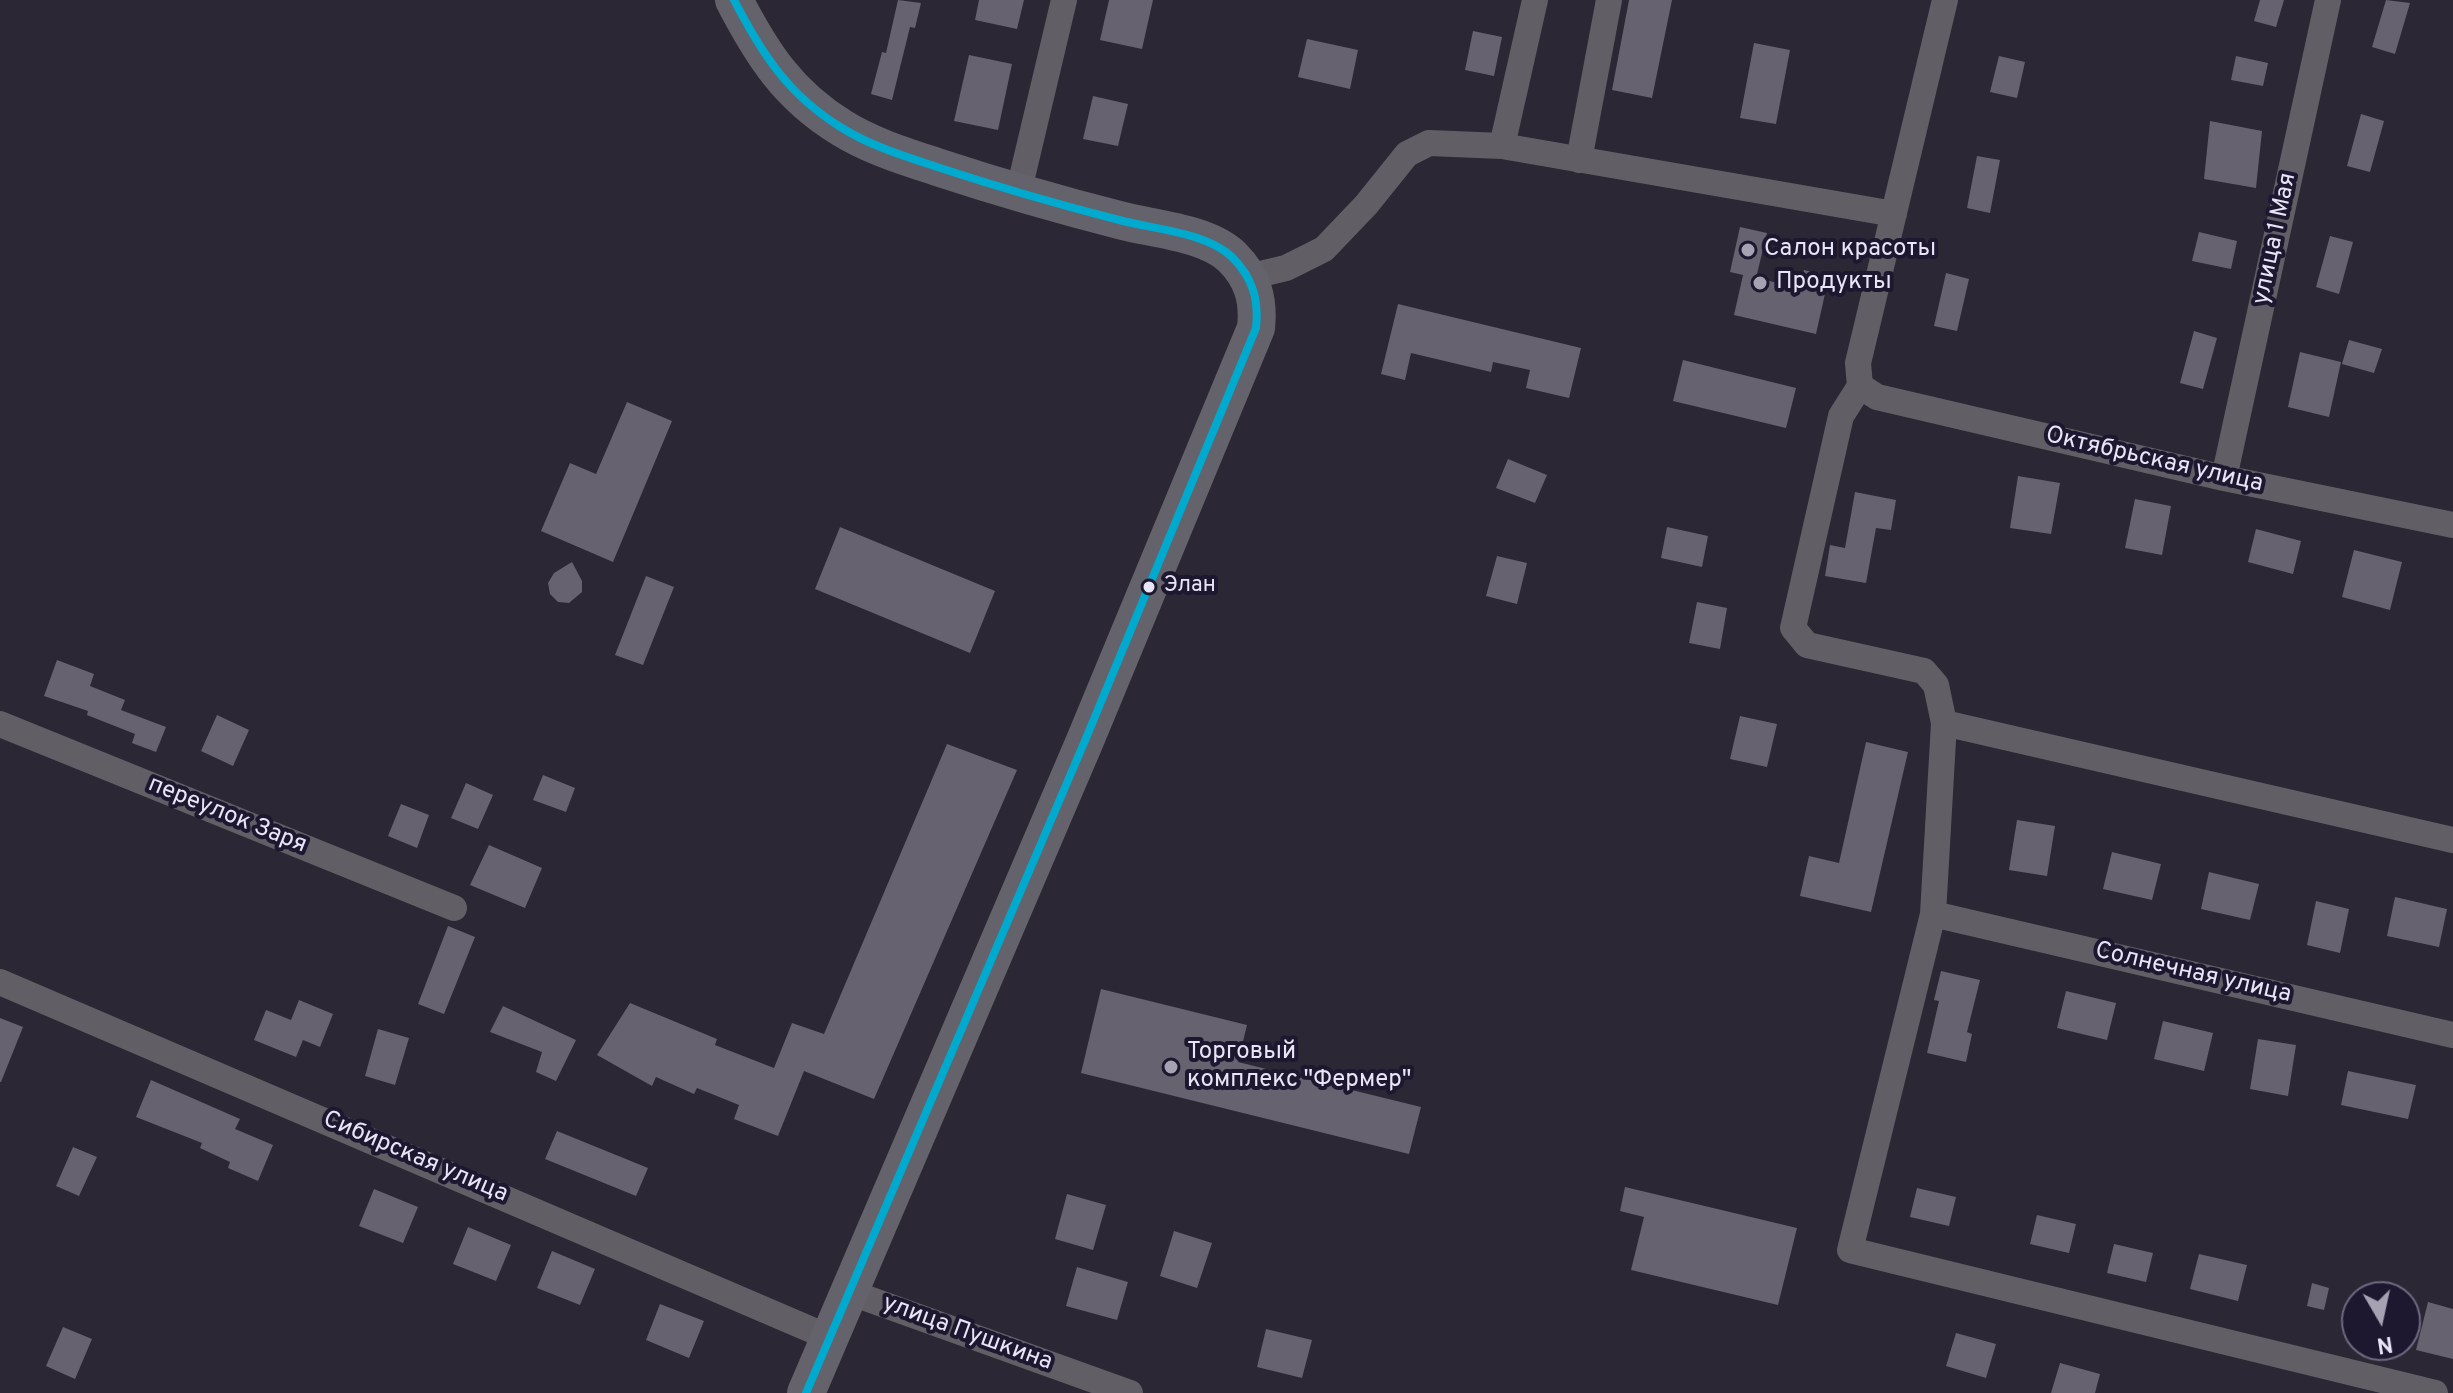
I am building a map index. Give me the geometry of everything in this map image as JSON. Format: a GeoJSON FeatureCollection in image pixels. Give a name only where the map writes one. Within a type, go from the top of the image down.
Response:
{"type":"FeatureCollection","features":[{"type":"Feature","properties":{"kind":"street"},"geometry":{"type":"LineString","coordinates":[[734,0],[762,54],[800,98],[842,128],[886,150],[1018,194],[1201,241],[1230,255],[1248,277],[1259,300],[1256,328],[1084,743],[806,1393]]}},
{"type":"Feature","properties":{"kind":"street"},"geometry":{"type":"LineString","coordinates":[[1018,194],[1064,0]]}},
{"type":"Feature","properties":{"kind":"street"},"geometry":{"type":"LineString","coordinates":[[1502,146],[1535,0]]}},
{"type":"Feature","properties":{"kind":"street"},"geometry":{"type":"LineString","coordinates":[[1579,160],[1609,0]]}},
{"type":"Feature","properties":{"kind":"street"},"geometry":{"type":"LineString","coordinates":[[1945,0],[1858,363],[1860,386],[1841,416],[1793,628],[1807,645],[1924,671],[1936,685],[1944,723],[1933,914],[1850,1250],[2435,1393]]}},
{"type":"Feature","properties":{"kind":"street","name":"улица 1 Мая"},"geometry":{"type":"LineString","coordinates":[[2224,478],[2328,0]]}},
{"type":"Feature","properties":{"kind":"street"},"geometry":{"type":"LineString","coordinates":[[1248,277],[1286,268],[1324,249],[1366,205],[1407,154],[1429,143],[1502,146],[1894,214]]}},
{"type":"Feature","properties":{"kind":"street","name":"Октябрьская улица"},"geometry":{"type":"LineString","coordinates":[[1860,386],[1877,397],[2224,478],[2453,525]]}},
{"type":"Feature","properties":{"kind":"street"},"geometry":{"type":"LineString","coordinates":[[1944,723],[2453,840]]}},
{"type":"Feature","properties":{"kind":"street","name":"переулок Заря"},"geometry":{"type":"LineString","coordinates":[[0,724],[454,908]]}},
{"type":"Feature","properties":{"kind":"street","name":"Солнечная улица"},"geometry":{"type":"LineString","coordinates":[[1933,914],[2453,1035]]}},
{"type":"Feature","properties":{"kind":"street","name":"Сибирская улица"},"geometry":{"type":"LineString","coordinates":[[0,982],[828,1337]]}},
{"type":"Feature","properties":{"kind":"street","name":"улица Пушкина"},"geometry":{"type":"LineString","coordinates":[[849,1292],[1130,1393]]}},
{"type":"Feature","properties":{"kind":"building"},"geometry":{"type":"Polygon","coordinates":[[[898,0],[921,3],[915,28],[910,27],[892,100],[871,94],[882,52],[886,53],[898,0]]]}},
{"type":"Feature","properties":{"kind":"building"},"geometry":{"type":"Polygon","coordinates":[[[979,0],[1024,0],[1017,29],[975,20],[979,0]]]}},
{"type":"Feature","properties":{"kind":"building"},"geometry":{"type":"Polygon","coordinates":[[[1109,0],[1153,0],[1142,49],[1100,40],[1109,0]]]}},
{"type":"Feature","properties":{"kind":"building"},"geometry":{"type":"Polygon","coordinates":[[[1629,0],[1672,0],[1652,98],[1612,90],[1629,0]]]}},
{"type":"Feature","properties":{"kind":"building"},"geometry":{"type":"Polygon","coordinates":[[[2260,0],[2284,0],[2276,27],[2254,21],[2260,0]]]}},
{"type":"Feature","properties":{"kind":"building"},"geometry":{"type":"Polygon","coordinates":[[[2386,0],[2410,3],[2395,54],[2372,47],[2386,0]]]}},
{"type":"Feature","properties":{"kind":"building"},"geometry":{"type":"Polygon","coordinates":[[[1473,31],[1502,37],[1494,76],[1465,70],[1473,31]]]}},
{"type":"Feature","properties":{"kind":"building"},"geometry":{"type":"Polygon","coordinates":[[[1307,39],[1358,50],[1350,89],[1298,77],[1307,39]]]}},
{"type":"Feature","properties":{"kind":"building"},"geometry":{"type":"Polygon","coordinates":[[[1754,43],[1790,50],[1776,124],[1740,118],[1754,43]]]}},
{"type":"Feature","properties":{"kind":"building"},"geometry":{"type":"Polygon","coordinates":[[[969,55],[1012,64],[998,130],[954,121],[969,55]]]}},
{"type":"Feature","properties":{"kind":"building"},"geometry":{"type":"Polygon","coordinates":[[[1999,56],[2025,62],[2017,98],[1990,92],[1999,56]]]}},
{"type":"Feature","properties":{"kind":"building"},"geometry":{"type":"Polygon","coordinates":[[[2236,56],[2268,63],[2263,86],[2231,80],[2236,56]]]}},
{"type":"Feature","properties":{"kind":"building"},"geometry":{"type":"Polygon","coordinates":[[[1093,96],[1128,104],[1118,146],[1083,139],[1093,96]]]}},
{"type":"Feature","properties":{"kind":"building"},"geometry":{"type":"Polygon","coordinates":[[[2361,114],[2384,121],[2370,172],[2347,166],[2361,114]]]}},
{"type":"Feature","properties":{"kind":"building"},"geometry":{"type":"Polygon","coordinates":[[[2210,121],[2262,131],[2256,188],[2204,179],[2210,121]]]}},
{"type":"Feature","properties":{"kind":"building"},"geometry":{"type":"Polygon","coordinates":[[[1977,156],[2000,160],[1990,213],[1967,208],[1977,156]]]}},
{"type":"Feature","properties":{"kind":"building"},"geometry":{"type":"Polygon","coordinates":[[[1740,227],[1767,233],[1756,278],[1730,272],[1740,227]]]}},
{"type":"Feature","properties":{"kind":"building"},"geometry":{"type":"Polygon","coordinates":[[[2199,232],[2237,241],[2231,269],[2192,261],[2199,232]]]}},
{"type":"Feature","properties":{"kind":"building"},"geometry":{"type":"Polygon","coordinates":[[[2330,236],[2353,242],[2339,294],[2316,287],[2330,236]]]}},
{"type":"Feature","properties":{"kind":"building","name":"Продукты"},"geometry":{"type":"Polygon","coordinates":[[[1804,270],[1829,276],[1816,334],[1734,315],[1743,275],[1800,288],[1804,270]]]}},
{"type":"Feature","properties":{"kind":"building"},"geometry":{"type":"Polygon","coordinates":[[[1946,273],[1969,279],[1957,331],[1934,326],[1946,273]]]}},
{"type":"Feature","properties":{"kind":"building"},"geometry":{"type":"Polygon","coordinates":[[[1398,304],[1581,348],[1569,398],[1526,388],[1530,370],[1493,362],[1491,372],[1411,353],[1405,380],[1381,374],[1398,304]]]}},
{"type":"Feature","properties":{"kind":"building"},"geometry":{"type":"Polygon","coordinates":[[[2194,331],[2217,338],[2203,389],[2180,383],[2194,331]]]}},
{"type":"Feature","properties":{"kind":"building"},"geometry":{"type":"Polygon","coordinates":[[[2349,340],[2382,349],[2374,373],[2342,364],[2349,340]]]}},
{"type":"Feature","properties":{"kind":"building"},"geometry":{"type":"Polygon","coordinates":[[[2300,352],[2341,362],[2329,417],[2288,407],[2300,352]]]}},
{"type":"Feature","properties":{"kind":"building"},"geometry":{"type":"Polygon","coordinates":[[[1683,360],[1796,388],[1786,428],[1673,401],[1683,360]]]}},
{"type":"Feature","properties":{"kind":"building"},"geometry":{"type":"Polygon","coordinates":[[[627,402],[672,421],[613,562],[541,531],[570,463],[596,474],[627,402]]]}},
{"type":"Feature","properties":{"kind":"building"},"geometry":{"type":"Polygon","coordinates":[[[1508,459],[1547,475],[1535,503],[1496,488],[1508,459]]]}},
{"type":"Feature","properties":{"kind":"building"},"geometry":{"type":"Polygon","coordinates":[[[2018,476],[2060,483],[2051,534],[2010,528],[2018,476]]]}},
{"type":"Feature","properties":{"kind":"building"},"geometry":{"type":"Polygon","coordinates":[[[1855,492],[1896,500],[1891,530],[1876,528],[1866,583],[1825,576],[1830,545],[1845,548],[1855,492]]]}},
{"type":"Feature","properties":{"kind":"building"},"geometry":{"type":"Polygon","coordinates":[[[2135,499],[2171,506],[2162,555],[2125,548],[2135,499]]]}},
{"type":"Feature","properties":{"kind":"building"},"geometry":{"type":"Polygon","coordinates":[[[840,527],[995,591],[970,653],[815,589],[840,527]]]}},
{"type":"Feature","properties":{"kind":"building"},"geometry":{"type":"Polygon","coordinates":[[[1667,527],[1708,536],[1702,567],[1661,558],[1667,527]]]}},
{"type":"Feature","properties":{"kind":"building"},"geometry":{"type":"Polygon","coordinates":[[[2256,529],[2301,541],[2293,574],[2248,562],[2256,529]]]}},
{"type":"Feature","properties":{"kind":"building"},"geometry":{"type":"Polygon","coordinates":[[[2354,550],[2402,562],[2390,610],[2342,597],[2354,550]]]}},
{"type":"Feature","properties":{"kind":"building"},"geometry":{"type":"Polygon","coordinates":[[[1497,556],[1527,563],[1517,604],[1486,596],[1497,556]]]}},
{"type":"Feature","properties":{"kind":"building"},"geometry":{"type":"Polygon","coordinates":[[[572,562],[582,581],[582,592],[569,603],[558,602],[550,594],[548,583],[554,573],[572,562]]]}},
{"type":"Feature","properties":{"kind":"building"},"geometry":{"type":"Polygon","coordinates":[[[646,576],[674,587],[643,665],[615,655],[646,576]]]}},
{"type":"Feature","properties":{"kind":"building"},"geometry":{"type":"Polygon","coordinates":[[[1697,602],[1727,608],[1720,649],[1689,643],[1697,602]]]}},
{"type":"Feature","properties":{"kind":"building"},"geometry":{"type":"Polygon","coordinates":[[[57,660],[94,674],[90,686],[125,700],[121,710],[166,727],[156,752],[132,743],[135,734],[87,715],[88,711],[44,696],[57,660]]]}},
{"type":"Feature","properties":{"kind":"building"},"geometry":{"type":"Polygon","coordinates":[[[217,715],[249,730],[233,766],[201,751],[217,715]]]}},
{"type":"Feature","properties":{"kind":"building"},"geometry":{"type":"Polygon","coordinates":[[[1740,716],[1777,724],[1767,767],[1730,759],[1740,716]]]}},
{"type":"Feature","properties":{"kind":"building"},"geometry":{"type":"Polygon","coordinates":[[[1866,742],[1908,752],[1871,912],[1800,896],[1809,856],[1839,863],[1866,742]]]}},
{"type":"Feature","properties":{"kind":"building"},"geometry":{"type":"Polygon","coordinates":[[[947,744],[1017,770],[874,1099],[804,1071],[778,1136],[734,1119],[739,1105],[697,1088],[694,1094],[656,1077],[652,1086],[597,1055],[630,1003],[717,1039],[715,1045],[774,1068],[792,1023],[824,1034],[947,744]]]}},
{"type":"Feature","properties":{"kind":"building"},"geometry":{"type":"Polygon","coordinates":[[[543,775],[575,788],[566,812],[533,800],[543,775]]]}},
{"type":"Feature","properties":{"kind":"building"},"geometry":{"type":"Polygon","coordinates":[[[466,783],[493,795],[478,829],[451,818],[466,783]]]}},
{"type":"Feature","properties":{"kind":"building"},"geometry":{"type":"Polygon","coordinates":[[[401,804],[429,815],[417,848],[388,836],[401,804]]]}},
{"type":"Feature","properties":{"kind":"building"},"geometry":{"type":"Polygon","coordinates":[[[2017,820],[2055,826],[2047,876],[2009,870],[2017,820]]]}},
{"type":"Feature","properties":{"kind":"building"},"geometry":{"type":"Polygon","coordinates":[[[489,845],[542,868],[525,908],[470,885],[489,845]]]}},
{"type":"Feature","properties":{"kind":"building"},"geometry":{"type":"Polygon","coordinates":[[[2112,852],[2161,864],[2152,900],[2103,889],[2112,852]]]}},
{"type":"Feature","properties":{"kind":"building"},"geometry":{"type":"Polygon","coordinates":[[[2209,872],[2259,884],[2250,920],[2201,909],[2209,872]]]}},
{"type":"Feature","properties":{"kind":"building"},"geometry":{"type":"Polygon","coordinates":[[[2395,897],[2447,909],[2439,947],[2387,936],[2395,897]]]}},
{"type":"Feature","properties":{"kind":"building"},"geometry":{"type":"Polygon","coordinates":[[[2316,901],[2349,909],[2340,953],[2307,945],[2316,901]]]}},
{"type":"Feature","properties":{"kind":"building"},"geometry":{"type":"Polygon","coordinates":[[[448,926],[475,937],[444,1014],[418,1004],[448,926]]]}},
{"type":"Feature","properties":{"kind":"building"},"geometry":{"type":"Polygon","coordinates":[[[1941,971],[1980,980],[1967,1032],[1972,1034],[1966,1062],[1927,1053],[1939,1001],[1934,1000],[1941,971]]]}},
{"type":"Feature","properties":{"kind":"building","name":"Торговый комплекс \"Фермер\""},"geometry":{"type":"Polygon","coordinates":[[[1101,989],[1247,1025],[1238,1062],[1421,1107],[1409,1154],[1081,1073],[1101,989]]]}},
{"type":"Feature","properties":{"kind":"building"},"geometry":{"type":"Polygon","coordinates":[[[2066,991],[2116,1003],[2107,1040],[2057,1028],[2066,991]]]}},
{"type":"Feature","properties":{"kind":"building"},"geometry":{"type":"Polygon","coordinates":[[[299,1000],[333,1014],[320,1047],[303,1040],[296,1057],[254,1040],[266,1010],[291,1020],[299,1000]]]}},
{"type":"Feature","properties":{"kind":"building"},"geometry":{"type":"Polygon","coordinates":[[[503,1006],[576,1040],[556,1081],[536,1072],[542,1052],[490,1032],[503,1006]]]}},
{"type":"Feature","properties":{"kind":"building"},"geometry":{"type":"Polygon","coordinates":[[[0,1018],[23,1027],[1,1082],[0,1082],[0,1018]]]}},
{"type":"Feature","properties":{"kind":"building"},"geometry":{"type":"Polygon","coordinates":[[[2163,1021],[2213,1033],[2204,1071],[2154,1059],[2163,1021]]]}},
{"type":"Feature","properties":{"kind":"building"},"geometry":{"type":"Polygon","coordinates":[[[378,1029],[409,1038],[395,1085],[365,1076],[378,1029]]]}},
{"type":"Feature","properties":{"kind":"building"},"geometry":{"type":"Polygon","coordinates":[[[2258,1039],[2296,1045],[2288,1096],[2250,1089],[2258,1039]]]}},
{"type":"Feature","properties":{"kind":"building"},"geometry":{"type":"Polygon","coordinates":[[[2348,1071],[2416,1085],[2408,1119],[2341,1105],[2348,1071]]]}},
{"type":"Feature","properties":{"kind":"building"},"geometry":{"type":"Polygon","coordinates":[[[151,1080],[240,1119],[235,1129],[273,1145],[258,1181],[228,1168],[230,1162],[200,1148],[202,1143],[136,1117],[151,1080]]]}},
{"type":"Feature","properties":{"kind":"building"},"geometry":{"type":"Polygon","coordinates":[[[557,1131],[648,1168],[636,1196],[545,1159],[557,1131]]]}},
{"type":"Feature","properties":{"kind":"building"},"geometry":{"type":"Polygon","coordinates":[[[73,1147],[97,1157],[79,1196],[56,1186],[73,1147]]]}},
{"type":"Feature","properties":{"kind":"building"},"geometry":{"type":"Polygon","coordinates":[[[1625,1187],[1797,1228],[1778,1305],[1631,1270],[1644,1217],[1620,1211],[1625,1187]]]}},
{"type":"Feature","properties":{"kind":"building"},"geometry":{"type":"Polygon","coordinates":[[[1917,1188],[1956,1197],[1949,1226],[1910,1217],[1917,1188]]]}},
{"type":"Feature","properties":{"kind":"building"},"geometry":{"type":"Polygon","coordinates":[[[374,1189],[418,1207],[403,1243],[359,1226],[374,1189]]]}},
{"type":"Feature","properties":{"kind":"building"},"geometry":{"type":"Polygon","coordinates":[[[1067,1194],[1106,1205],[1093,1250],[1055,1239],[1067,1194]]]}},
{"type":"Feature","properties":{"kind":"building"},"geometry":{"type":"Polygon","coordinates":[[[2037,1215],[2076,1224],[2069,1253],[2030,1244],[2037,1215]]]}},
{"type":"Feature","properties":{"kind":"building"},"geometry":{"type":"Polygon","coordinates":[[[468,1227],[511,1245],[496,1281],[453,1264],[468,1227]]]}},
{"type":"Feature","properties":{"kind":"building"},"geometry":{"type":"Polygon","coordinates":[[[1174,1231],[1212,1243],[1197,1288],[1160,1276],[1174,1231]]]}},
{"type":"Feature","properties":{"kind":"building"},"geometry":{"type":"Polygon","coordinates":[[[2114,1244],[2153,1253],[2146,1282],[2107,1273],[2114,1244]]]}},
{"type":"Feature","properties":{"kind":"building"},"geometry":{"type":"Polygon","coordinates":[[[552,1251],[595,1269],[580,1305],[537,1288],[552,1251]]]}},
{"type":"Feature","properties":{"kind":"building"},"geometry":{"type":"Polygon","coordinates":[[[2199,1254],[2247,1265],[2238,1301],[2190,1289],[2199,1254]]]}},
{"type":"Feature","properties":{"kind":"building"},"geometry":{"type":"Polygon","coordinates":[[[1077,1267],[1128,1282],[1117,1320],[1066,1306],[1077,1267]]]}},
{"type":"Feature","properties":{"kind":"building"},"geometry":{"type":"Polygon","coordinates":[[[2312,1283],[2329,1288],[2324,1310],[2307,1306],[2312,1283]]]}},
{"type":"Feature","properties":{"kind":"building"},"geometry":{"type":"Polygon","coordinates":[[[2428,1302],[2453,1309],[2453,1359],[2421,1351],[2421,1330],[2428,1302]]]}},
{"type":"Feature","properties":{"kind":"building"},"geometry":{"type":"Polygon","coordinates":[[[660,1304],[704,1321],[689,1358],[646,1340],[660,1304]]]}},
{"type":"Feature","properties":{"kind":"building"},"geometry":{"type":"Polygon","coordinates":[[[63,1327],[92,1339],[75,1379],[46,1366],[63,1327]]]}},
{"type":"Feature","properties":{"kind":"building"},"geometry":{"type":"Polygon","coordinates":[[[1266,1329],[1312,1340],[1302,1378],[1257,1367],[1266,1329]]]}},
{"type":"Feature","properties":{"kind":"building"},"geometry":{"type":"Polygon","coordinates":[[[1956,1333],[1996,1344],[1986,1378],[1946,1366],[1956,1333]]]}},
{"type":"Feature","properties":{"kind":"building"},"geometry":{"type":"Polygon","coordinates":[[[2060,1363],[2100,1374],[2095,1393],[2051,1393],[2060,1363]]]}},
{"type":"Feature","properties":{"kind":"transit line"},"geometry":{"type":"LineString","coordinates":[[734,0],[778,72],[806,102],[842,128],[888,150],[983,182],[1209,242],[1239,265],[1250,281],[1256,308],[1256,328],[1084,743],[806,1393]]}},
{"type":"Feature","properties":{"kind":"place","name":"Салон красоты"},"geometry":{"type":"Point","coordinates":[1748,250]}},
{"type":"Feature","properties":{"kind":"place","name":"Продукты"},"geometry":{"type":"Point","coordinates":[1760,283]}},
{"type":"Feature","properties":{"kind":"place","name":"Элан"},"geometry":{"type":"Point","coordinates":[1149,587]}},
{"type":"Feature","properties":{"kind":"place","name":"Торговый комплекс \"Фермер\""},"geometry":{"type":"Point","coordinates":[1171,1067]}}]}
